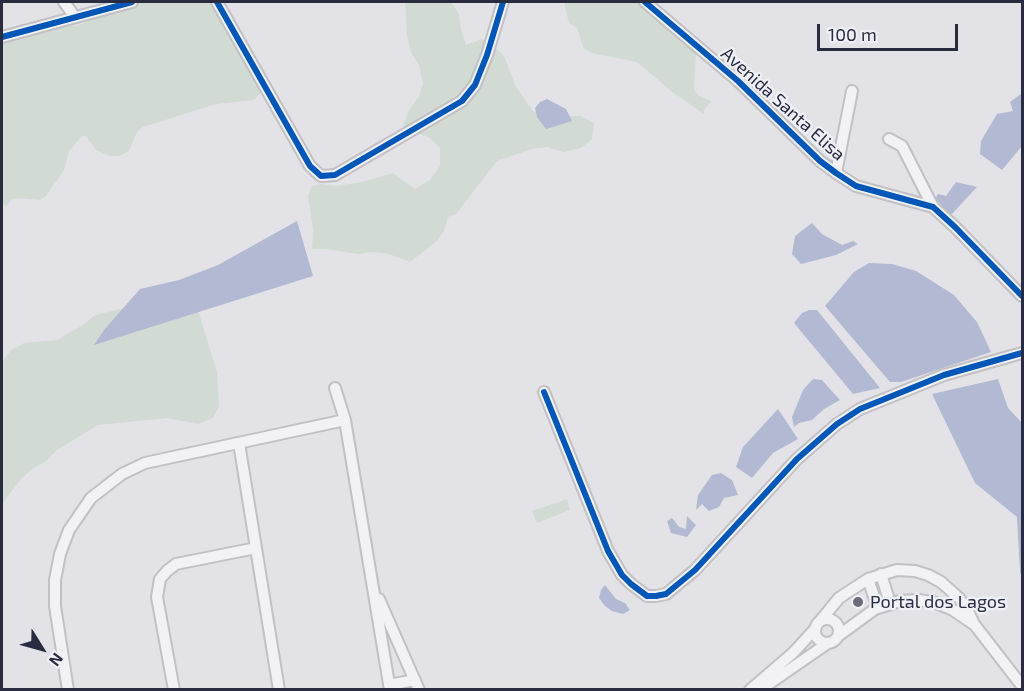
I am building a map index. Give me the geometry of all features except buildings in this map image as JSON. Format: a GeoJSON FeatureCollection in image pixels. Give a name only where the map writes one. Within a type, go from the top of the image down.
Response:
{"type":"FeatureCollection","features":[{"type":"Feature","properties":{"kind":"street"},"geometry":{"type":"LineString","coordinates":[[64,2],[75,17]]}},
{"type":"Feature","properties":{"kind":"street"},"geometry":{"type":"LineString","coordinates":[[2,37],[132,2]]}},
{"type":"Feature","properties":{"kind":"street"},"geometry":{"type":"LineString","coordinates":[[217,2],[310,166],[321,176],[335,175],[462,101],[475,85],[487,55],[502,2]]}},
{"type":"Feature","properties":{"kind":"street","name":"Avenida Santa Elisa"},"geometry":{"type":"LineString","coordinates":[[645,2],[738,81],[820,161],[856,186],[933,207],[1023,296]]}},
{"type":"Feature","properties":{"kind":"street"},"geometry":{"type":"LineString","coordinates":[[836,173],[852,91]]}},
{"type":"Feature","properties":{"kind":"street"},"geometry":{"type":"LineString","coordinates":[[889,139],[902,146],[933,207]]}},
{"type":"Feature","properties":{"kind":"street"},"geometry":{"type":"LineString","coordinates":[[544,392],[608,552],[622,575],[631,584],[647,596],[656,596],[666,594],[695,570],[797,459],[837,424],[860,409],[944,375],[1023,352]]}},
{"type":"Feature","properties":{"kind":"street"},"geometry":{"type":"LineString","coordinates":[[335,388],[345,420],[372,584],[390,687],[417,685],[372,584]]}},
{"type":"Feature","properties":{"kind":"street"},"geometry":{"type":"LineString","coordinates":[[68,690],[55,606],[55,580],[60,554],[76,518],[101,489],[133,468],[145,464],[345,420]]}},
{"type":"Feature","properties":{"kind":"street"},"geometry":{"type":"LineString","coordinates":[[239,443],[279,690]]}},
{"type":"Feature","properties":{"kind":"street"},"geometry":{"type":"LineString","coordinates":[[174,690],[157,597],[160,579],[176,564],[256,548]]}},
{"type":"Feature","properties":{"kind":"street"},"geometry":{"type":"LineString","coordinates":[[750,690],[794,652],[839,598],[868,579],[897,570],[928,574],[959,598],[974,624],[1023,686]]}},
{"type":"Feature","properties":{"kind":"street"},"geometry":{"type":"LineString","coordinates":[[881,574],[890,603]]}},
{"type":"Feature","properties":{"kind":"street"},"geometry":{"type":"LineString","coordinates":[[868,579],[878,608]]}},
{"type":"Feature","properties":{"kind":"street"},"geometry":{"type":"LineString","coordinates":[[760,690],[878,608],[890,603],[910,600],[936,603],[953,610],[974,624]]}},
{"type":"Feature","properties":{"kind":"street"},"geometry":{"type":"LineString","coordinates":[[821,620],[830,619],[837,624],[838,636]]}},
{"type":"Feature","properties":{"kind":"street"},"geometry":{"type":"LineString","coordinates":[[814,630],[817,639],[828,644]]}},
{"type":"Feature","properties":{"kind":"street"},"geometry":{"type":"LineString","coordinates":[[386,662],[397,661],[410,668]]}},
{"type":"Feature","properties":{"kind":"shaded area"},"geometry":{"type":"Polygon","coordinates":[[[128,2],[219,2],[232,15],[258,74],[262,87],[261,93],[254,100],[216,104],[143,127],[137,132],[129,151],[119,156],[110,156],[96,150],[86,136],[82,136],[69,151],[64,170],[46,196],[40,200],[17,198],[11,200],[6,207],[2,203],[2,41],[44,29],[79,25],[99,15],[104,16],[128,2]]]}},
{"type":"Feature","properties":{"kind":"shaded area"},"geometry":{"type":"Polygon","coordinates":[[[405,2],[451,2],[459,14],[466,45],[482,39],[494,46],[504,56],[516,87],[533,111],[546,117],[581,116],[594,123],[592,139],[581,148],[564,152],[547,147],[532,149],[497,161],[456,214],[448,217],[444,231],[437,241],[410,262],[389,254],[373,252],[358,254],[312,249],[313,229],[308,196],[311,187],[320,184],[336,186],[362,182],[393,173],[415,189],[430,180],[440,166],[440,148],[430,138],[403,127],[409,110],[419,97],[423,83],[419,65],[411,52],[407,35],[405,2]]]}},
{"type":"Feature","properties":{"kind":"shaded area"},"geometry":{"type":"Polygon","coordinates":[[[564,2],[642,2],[693,46],[696,53],[694,90],[699,96],[711,101],[704,110],[704,114],[671,91],[637,62],[592,53],[584,49],[577,28],[569,23],[564,2]]]}},
{"type":"Feature","properties":{"kind":"shaded area"},"geometry":{"type":"Polygon","coordinates":[[[155,301],[197,307],[217,372],[219,406],[213,418],[198,424],[167,418],[98,425],[57,450],[45,462],[32,469],[21,479],[2,504],[2,362],[11,350],[24,343],[57,340],[95,315],[155,301]]]}},
{"type":"Feature","properties":{"kind":"shaded area"},"geometry":{"type":"Polygon","coordinates":[[[567,499],[570,510],[537,523],[532,511],[567,499]]]}},
{"type":"Feature","properties":{"kind":"water"},"geometry":{"type":"Polygon","coordinates":[[[1021,94],[1022,146],[1002,170],[980,154],[981,141],[997,114],[1013,111],[1010,102],[1021,94]]]}},
{"type":"Feature","properties":{"kind":"water"},"geometry":{"type":"Polygon","coordinates":[[[547,99],[566,109],[572,121],[546,129],[537,117],[535,108],[547,99]]]}},
{"type":"Feature","properties":{"kind":"water"},"geometry":{"type":"Polygon","coordinates":[[[956,182],[977,187],[951,215],[935,199],[938,194],[946,196],[956,182]]]}},
{"type":"Feature","properties":{"kind":"water"},"geometry":{"type":"Polygon","coordinates":[[[297,221],[313,276],[94,345],[140,289],[179,280],[218,265],[297,221]]]}},
{"type":"Feature","properties":{"kind":"water"},"geometry":{"type":"Polygon","coordinates":[[[812,223],[822,234],[842,245],[853,241],[858,244],[836,255],[801,264],[792,254],[795,236],[812,223]]]}},
{"type":"Feature","properties":{"kind":"water"},"geometry":{"type":"Polygon","coordinates":[[[869,263],[892,264],[916,271],[954,295],[977,322],[991,352],[901,382],[890,382],[825,306],[854,272],[869,263]]]}},
{"type":"Feature","properties":{"kind":"water"},"geometry":{"type":"Polygon","coordinates":[[[817,310],[880,388],[853,394],[794,323],[802,313],[817,310]]]}},
{"type":"Feature","properties":{"kind":"water"},"geometry":{"type":"Polygon","coordinates":[[[813,379],[822,380],[840,400],[824,409],[812,420],[799,423],[794,427],[792,417],[803,390],[813,379]]]}},
{"type":"Feature","properties":{"kind":"water"},"geometry":{"type":"Polygon","coordinates":[[[998,379],[1008,408],[1022,423],[1022,578],[1017,517],[975,483],[932,394],[998,379]]]}},
{"type":"Feature","properties":{"kind":"water"},"geometry":{"type":"Polygon","coordinates":[[[778,409],[798,439],[773,453],[752,478],[736,467],[743,447],[778,409]]]}},
{"type":"Feature","properties":{"kind":"water"},"geometry":{"type":"Polygon","coordinates":[[[721,473],[732,480],[738,495],[724,498],[719,507],[709,511],[702,504],[696,510],[698,495],[712,475],[721,473]]]}},
{"type":"Feature","properties":{"kind":"water"},"geometry":{"type":"Polygon","coordinates":[[[687,516],[696,525],[687,537],[671,533],[667,521],[672,518],[679,527],[686,529],[687,516]]]}},
{"type":"Feature","properties":{"kind":"water"},"geometry":{"type":"Polygon","coordinates":[[[605,585],[616,599],[625,603],[630,610],[623,614],[605,606],[599,598],[605,585]]]}},
{"type":"Feature","properties":{"kind":"cycle path"},"geometry":{"type":"LineString","coordinates":[[2,37],[132,2]]}},
{"type":"Feature","properties":{"kind":"cycle path"},"geometry":{"type":"LineString","coordinates":[[217,2],[310,166],[321,176],[335,175],[462,101],[475,85],[503,2]]}},
{"type":"Feature","properties":{"kind":"cycle path"},"geometry":{"type":"LineString","coordinates":[[645,2],[738,81],[820,161],[856,186],[933,207],[1022,296]]}},
{"type":"Feature","properties":{"kind":"cycle path"},"geometry":{"type":"LineString","coordinates":[[544,392],[608,551],[622,575],[631,584],[647,596],[656,596],[666,594],[695,570],[797,459],[837,424],[860,409],[944,375],[1022,353]]}},
{"type":"Feature","properties":{"kind":"place","name":"Portal dos Lagos"},"geometry":{"type":"Point","coordinates":[858,602]}}]}
